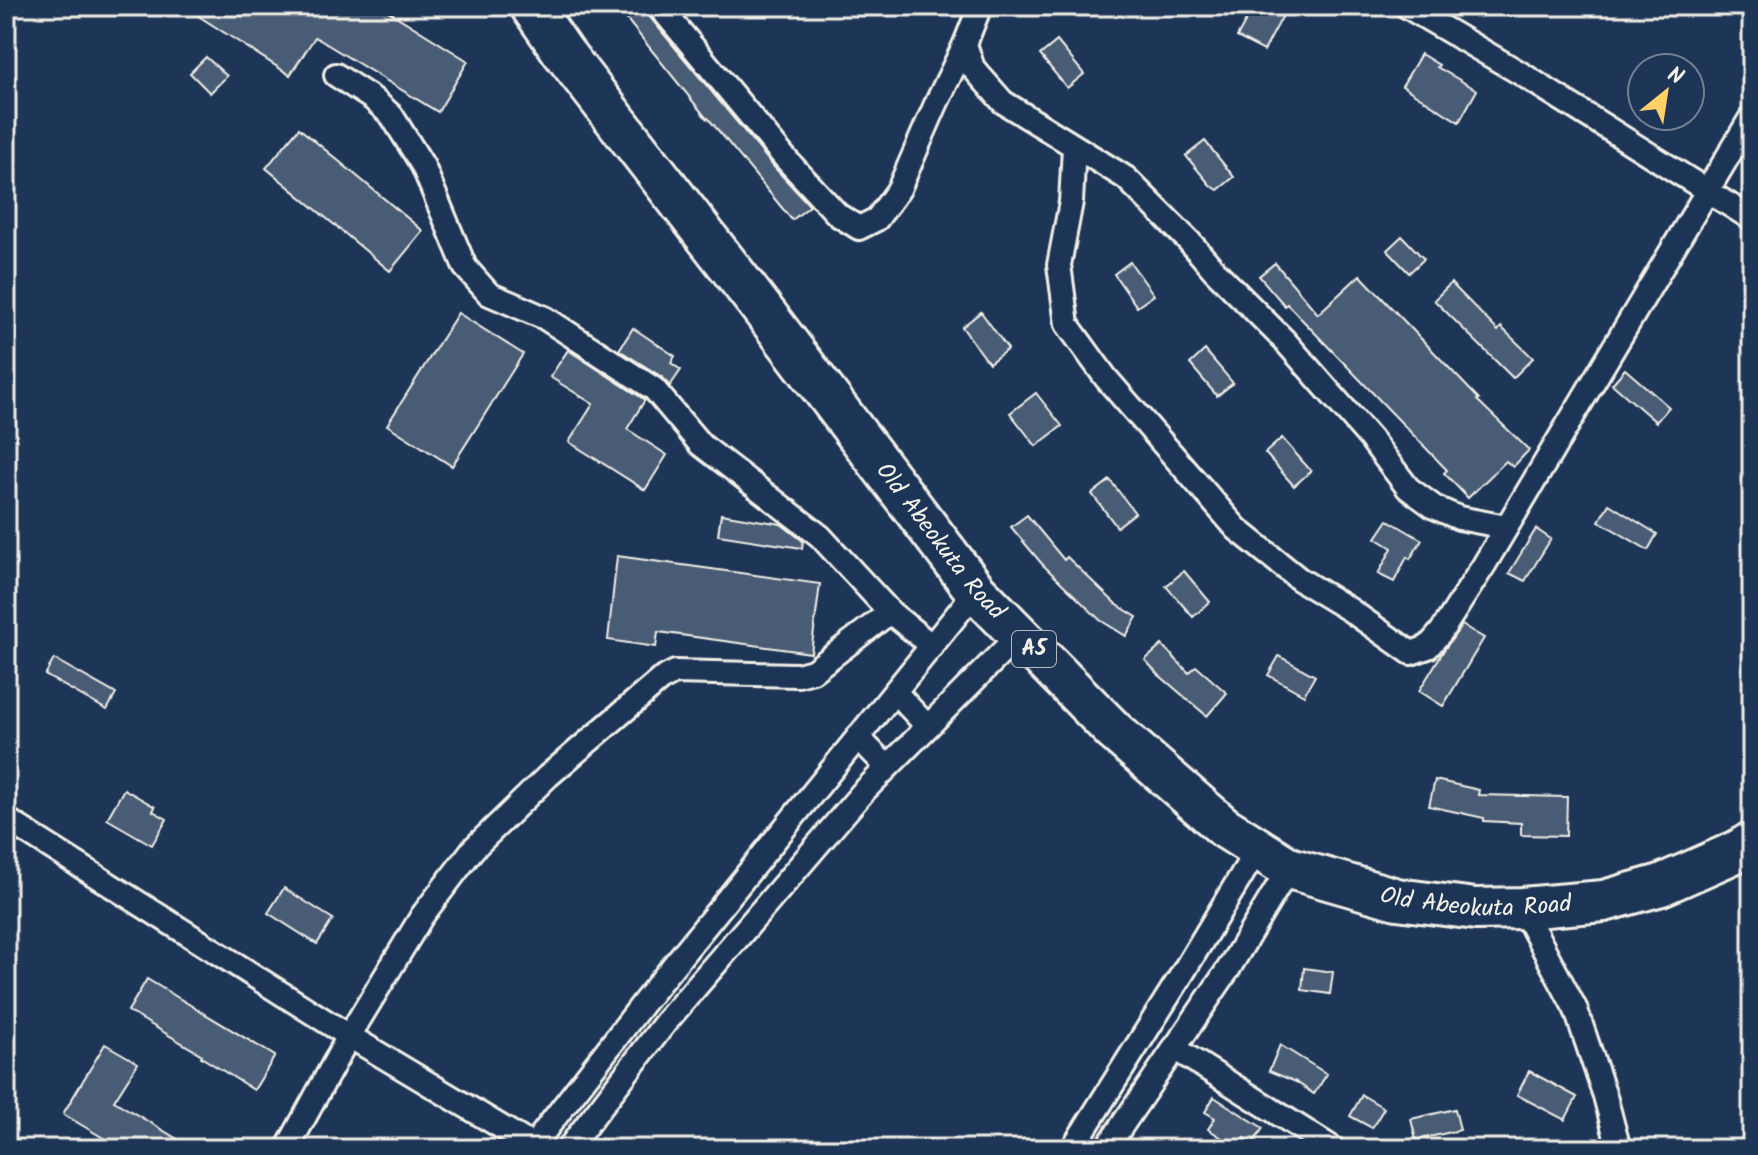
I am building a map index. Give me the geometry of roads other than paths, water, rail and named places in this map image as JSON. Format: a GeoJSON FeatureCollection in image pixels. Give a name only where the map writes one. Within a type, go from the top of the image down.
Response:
{"type":"FeatureCollection","features":[{"type":"Feature","properties":{"kind":"highway","name":"Old Abeokuta Road"},"geometry":{"type":"LineString","coordinates":[[531,6],[976,591],[1114,731],[1224,827],[1274,858],[1397,899],[1476,909],[1604,901],[1661,885],[1752,842]]}},
{"type":"Feature","properties":{"kind":"street"},"geometry":{"type":"LineString","coordinates":[[659,6],[785,158],[838,215],[859,228],[877,219],[899,189],[980,6]]}},
{"type":"Feature","properties":{"kind":"street"},"geometry":{"type":"LineString","coordinates":[[1406,6],[1520,73],[1752,219]]}},
{"type":"Feature","properties":{"kind":"street"},"geometry":{"type":"LineString","coordinates":[[965,44],[973,68],[1003,102],[1126,178],[1189,241],[1284,340],[1370,438],[1408,488],[1434,507],[1459,518],[1506,527]]}},
{"type":"Feature","properties":{"kind":"street"},"geometry":{"type":"LineString","coordinates":[[336,75],[373,99],[392,116],[423,166],[465,267],[489,294],[545,318],[654,389],[700,444],[820,536],[890,612],[932,646]]}},
{"type":"Feature","properties":{"kind":"street"},"geometry":{"type":"LineString","coordinates":[[1074,147],[1071,202],[1059,265],[1067,324],[1106,378],[1237,529],[1299,579],[1411,653],[1428,647],[1441,632],[1752,116]]}},
{"type":"Feature","properties":{"kind":"street"},"geometry":{"type":"LineString","coordinates":[[6,819],[349,1036],[536,1148],[644,1002],[976,591]]}},
{"type":"Feature","properties":{"kind":"street"},"geometry":{"type":"LineString","coordinates":[[287,1149],[349,1036],[422,916],[473,849],[548,776],[660,680],[675,672],[798,675],[813,671],[890,612]]}},
{"type":"Feature","properties":{"kind":"street"},"geometry":{"type":"LineString","coordinates":[[568,1149],[665,1023],[862,793],[1019,635]]}},
{"type":"Feature","properties":{"kind":"street"},"geometry":{"type":"LineString","coordinates":[[895,692],[927,726]]}},
{"type":"Feature","properties":{"kind":"street"},"geometry":{"type":"LineString","coordinates":[[858,737],[887,767]]}},
{"type":"Feature","properties":{"kind":"street"},"geometry":{"type":"LineString","coordinates":[[1106,1149],[1229,968],[1274,858]]}},
{"type":"Feature","properties":{"kind":"street"},"geometry":{"type":"LineString","coordinates":[[1072,1149],[1179,979],[1274,858]]}},
{"type":"Feature","properties":{"kind":"street"},"geometry":{"type":"LineString","coordinates":[[1522,908],[1576,1010],[1619,1149]]}},
{"type":"Feature","properties":{"kind":"street"},"geometry":{"type":"LineString","coordinates":[[1174,1048],[1334,1149]]}}]}
